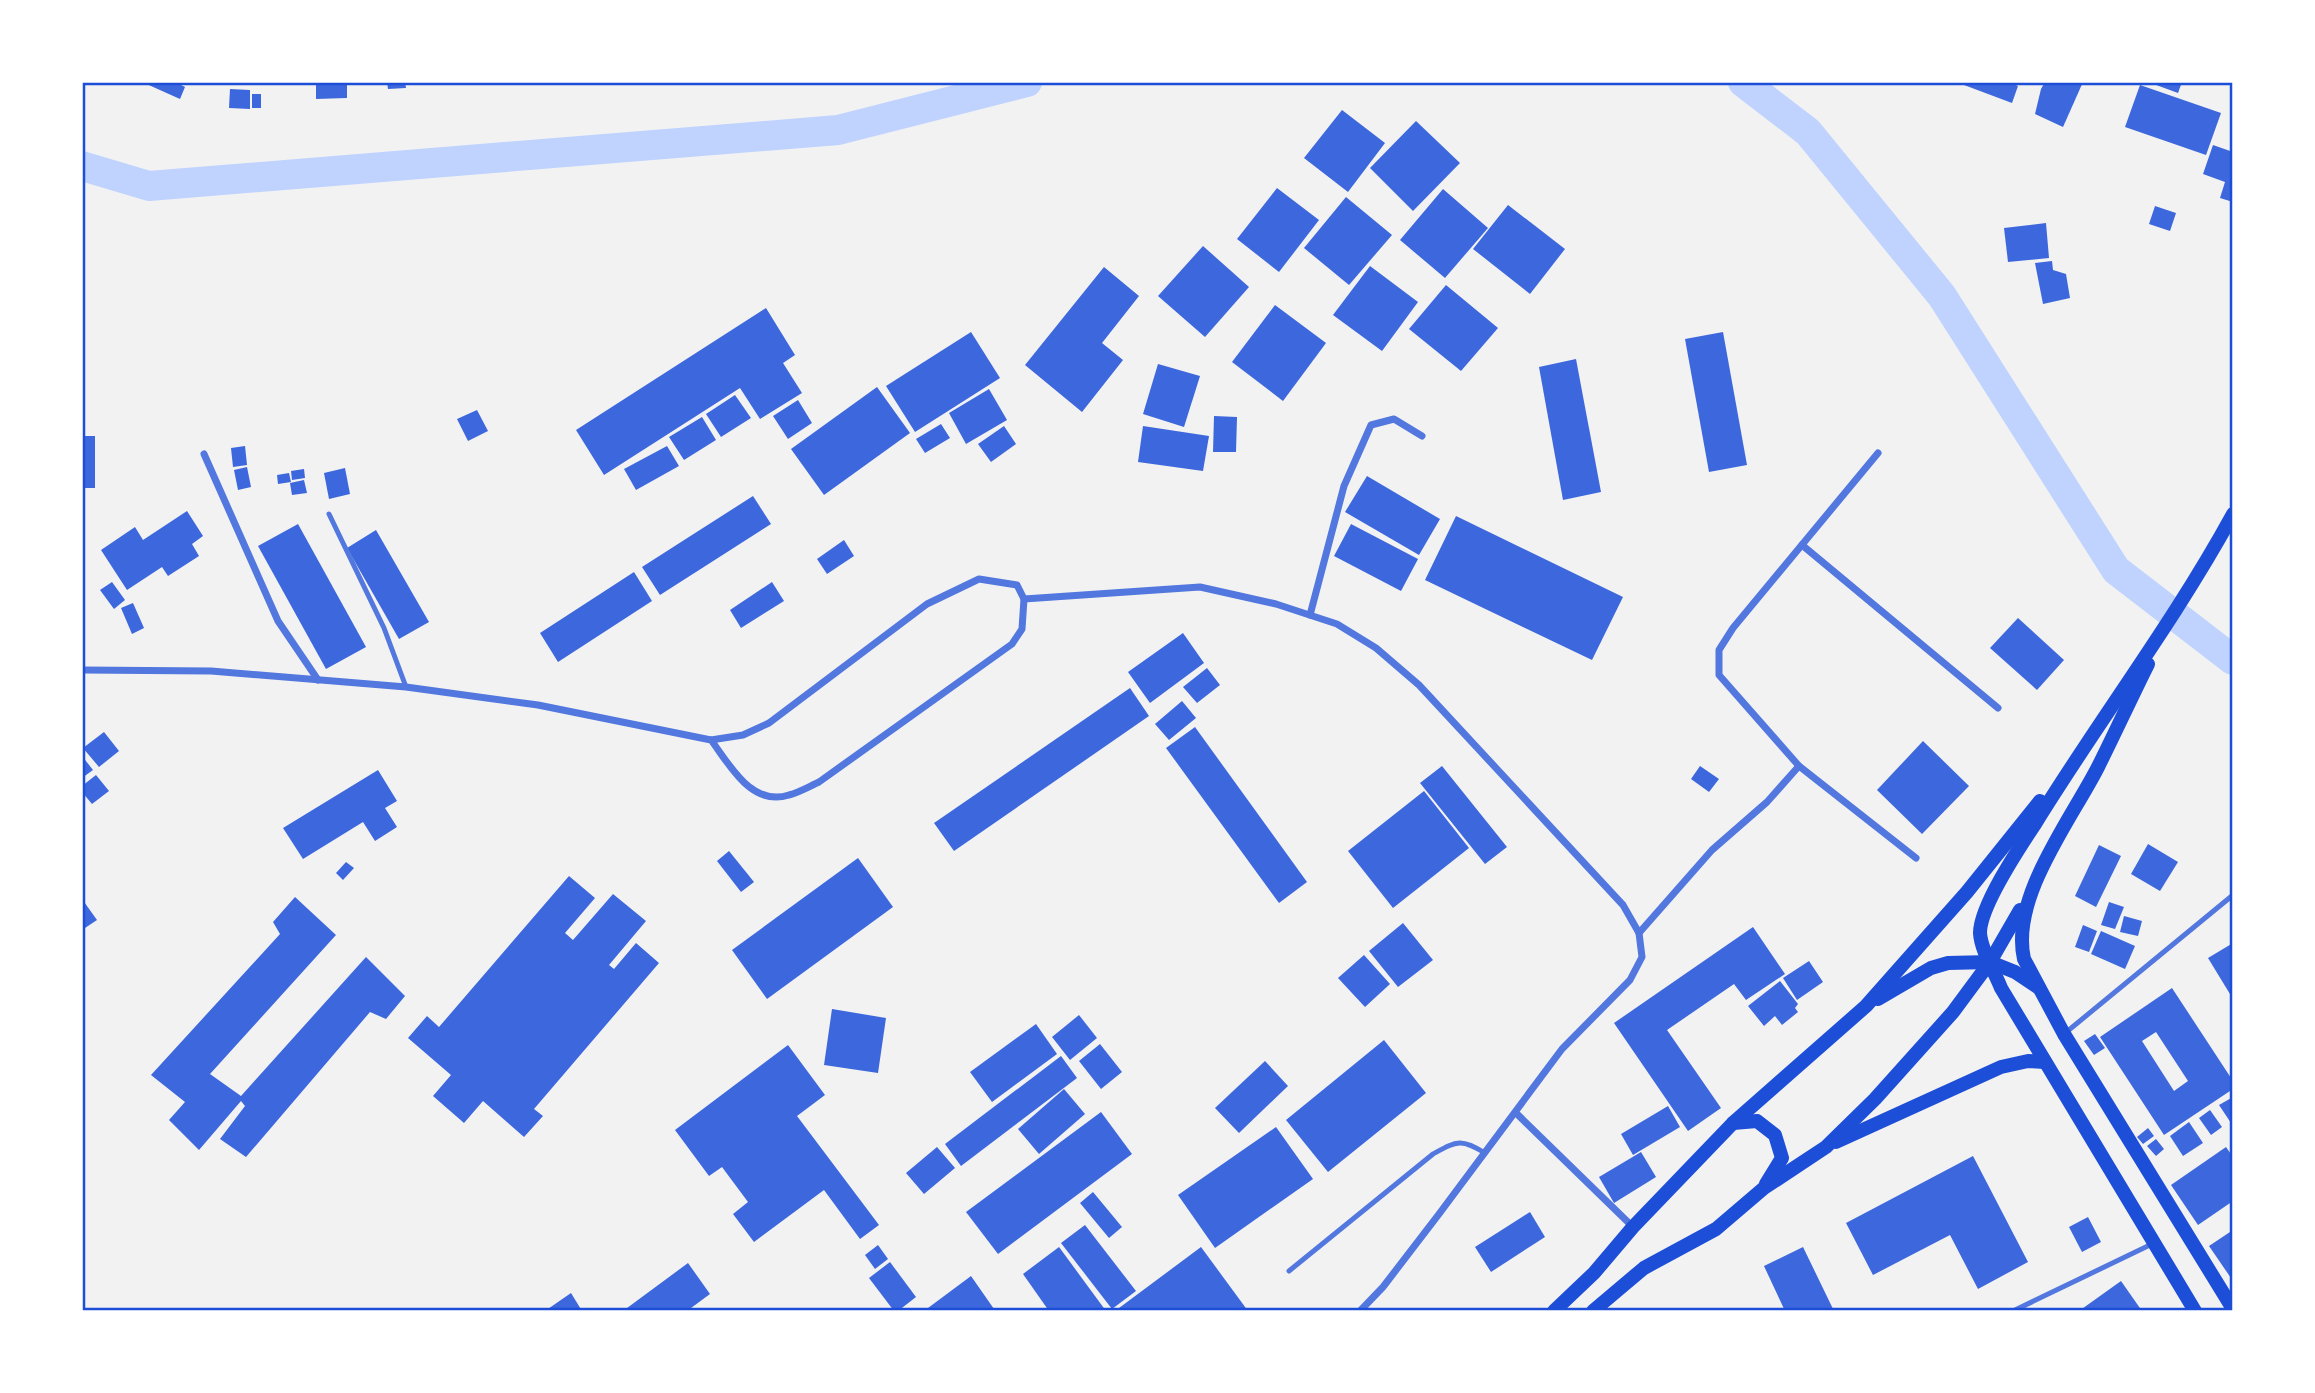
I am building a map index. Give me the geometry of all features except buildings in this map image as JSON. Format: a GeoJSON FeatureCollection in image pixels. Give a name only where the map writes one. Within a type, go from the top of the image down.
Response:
{"type":"FeatureCollection","features":[{"type":"Feature","properties":{"kind":"main road"},"geometry":{"type":"LineString","coordinates":[[2196,1311],[2001,988],[1980,933],[1983,918],[2005,872],[2080,751],[2211,554],[2233,514]]}},
{"type":"Feature","properties":{"kind":"main road"},"geometry":{"type":"LineString","coordinates":[[1825,1147],[1875,1099],[1953,1013],[1990,962],[2098,768],[2169,619]]}},
{"type":"Feature","properties":{"kind":"main road"},"geometry":{"type":"LineString","coordinates":[[1554,1311],[1594,1273],[1633,1227],[1733,1123],[1866,1006],[1967,892],[2080,751]]}},
{"type":"Feature","properties":{"kind":"main road"},"geometry":{"type":"LineString","coordinates":[[2032,888],[2021,928],[2024,959],[2064,1034],[2233,1309]]}},
{"type":"Feature","properties":{"kind":"main road"},"geometry":{"type":"LineString","coordinates":[[1866,1006],[1931,968],[1948,963],[1990,962],[2015,972],[2040,988]]}},
{"type":"Feature","properties":{"kind":"main road"},"geometry":{"type":"LineString","coordinates":[[1593,1311],[1644,1268],[1716,1229],[1764,1188],[1825,1147],[2001,1066],[2028,1061],[2045,1062]]}},
{"type":"Feature","properties":{"kind":"main road"},"geometry":{"type":"LineString","coordinates":[[1733,1123],[1757,1121],[1775,1135],[1782,1158],[1764,1188]]}},
{"type":"Feature","properties":{"kind":"street"},"geometry":{"type":"LineString","coordinates":[[1310,615],[1344,486],[1371,425],[1394,419],[1422,436]]}},
{"type":"Feature","properties":{"kind":"street"},"geometry":{"type":"LineString","coordinates":[[1878,453],[1733,628],[1719,650],[1719,675],[1799,766],[1916,858]]}},
{"type":"Feature","properties":{"kind":"street"},"geometry":{"type":"LineString","coordinates":[[204,454],[278,621],[318,680]]}},
{"type":"Feature","properties":{"kind":"street"},"geometry":{"type":"LineString","coordinates":[[1802,545],[1998,708]]}},
{"type":"Feature","properties":{"kind":"street"},"geometry":{"type":"LineString","coordinates":[[82,670],[211,671],[406,687],[538,705],[711,740],[743,735],[769,723],[927,604],[963,585],[979,579],[1011,583],[1017,585],[1024,599],[1022,629],[1012,644],[820,782],[787,796],[764,796],[747,787],[711,740]]}},
{"type":"Feature","properties":{"kind":"street"},"geometry":{"type":"LineString","coordinates":[[1024,599],[1200,587],[1276,604],[1337,624],[1376,648],[1419,685],[1623,905],[1639,933],[1642,957],[1630,980],[1562,1049],[1383,1287],[1360,1311]]}},
{"type":"Feature","properties":{"kind":"street"},"geometry":{"type":"LineString","coordinates":[[1639,933],[1712,850],[1767,802],[1799,766]]}},
{"type":"Feature","properties":{"kind":"street"},"geometry":{"type":"LineString","coordinates":[[1516,1113],[1633,1227]]}},
{"type":"Feature","properties":{"kind":"lane"},"geometry":{"type":"LineString","coordinates":[[329,514],[384,628],[406,687]]}},
{"type":"Feature","properties":{"kind":"lane"},"geometry":{"type":"LineString","coordinates":[[2064,1034],[2233,895]]}},
{"type":"Feature","properties":{"kind":"lane"},"geometry":{"type":"LineString","coordinates":[[1289,1271],[1433,1154],[1455,1142],[1468,1142],[1485,1153]]}},
{"type":"Feature","properties":{"kind":"lane"},"geometry":{"type":"LineString","coordinates":[[2013,1311],[2155,1243]]}},
{"type":"Feature","properties":{"kind":"waterway"},"geometry":{"type":"LineString","coordinates":[[82,166],[149,186],[838,130],[1027,82]]}},
{"type":"Feature","properties":{"kind":"waterway"},"geometry":{"type":"LineString","coordinates":[[1743,82],[1808,132],[1942,296],[2116,570],[2233,660]]}}]}
